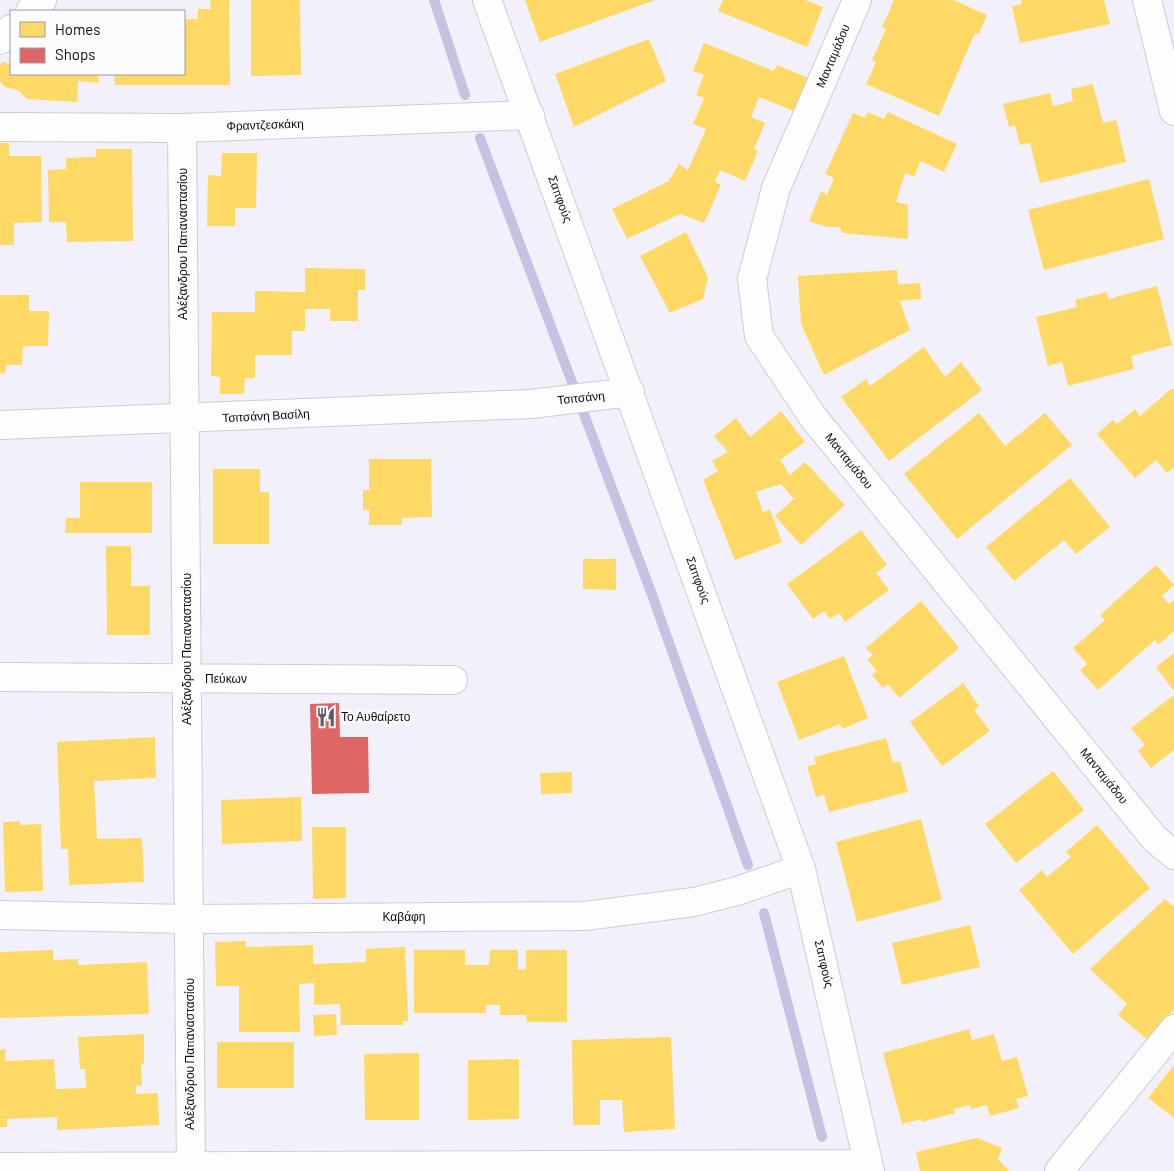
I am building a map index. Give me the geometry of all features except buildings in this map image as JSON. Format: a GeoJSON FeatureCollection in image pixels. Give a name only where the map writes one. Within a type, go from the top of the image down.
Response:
{"type":"FeatureCollection","features":[{"type":"Feature","properties":{"kind":"street"},"geometry":{"type":"LineString","coordinates":[[31,10],[42,0]]}},
{"type":"Feature","properties":{"kind":"street","name":"Σαπφούς"},"geometry":{"type":"LineString","coordinates":[[487,0],[530,115],[617,394],[801,869],[869,1168]]}},
{"type":"Feature","properties":{"kind":"street","name":"Μανταμάδου"},"geometry":{"type":"LineString","coordinates":[[856,0],[776,188],[752,279],[759,336],[813,417],[1154,838],[1174,855]]}},
{"type":"Feature","properties":{"kind":"street"},"geometry":{"type":"LineString","coordinates":[[1147,0],[1168,62],[1174,112]]}},
{"type":"Feature","properties":{"kind":"street"},"geometry":{"type":"LineString","coordinates":[[0,40],[10,30]]}},
{"type":"Feature","properties":{"kind":"street","name":"Φραντζεσκάκη"},"geometry":{"type":"LineString","coordinates":[[0,127],[182,128],[530,115]]}},
{"type":"Feature","properties":{"kind":"street","name":"Αλέξανδρου Παπαναστασίου"},"geometry":{"type":"LineString","coordinates":[[182,128],[191,1170]]}},
{"type":"Feature","properties":{"kind":"street","name":"Τσιτσάνη"},"geometry":{"type":"LineString","coordinates":[[531,404],[617,394]]}},
{"type":"Feature","properties":{"kind":"street","name":"Τσιτσάνη Βασίλη"},"geometry":{"type":"LineString","coordinates":[[0,425],[531,404]]}},
{"type":"Feature","properties":{"kind":"street","name":"Πεύκων"},"geometry":{"type":"LineString","coordinates":[[0,677],[453,680]]}},
{"type":"Feature","properties":{"kind":"street","name":"Καβάφη"},"geometry":{"type":"LineString","coordinates":[[0,915],[189,919],[585,916],[694,902],[737,891],[801,869]]}},
{"type":"Feature","properties":{"kind":"street"},"geometry":{"type":"LineString","coordinates":[[1059,1171],[1174,1029]]}},
{"type":"Feature","properties":{"kind":"street"},"geometry":{"type":"LineString","coordinates":[[0,1167],[191,1170],[869,1168]]}},
{"type":"Feature","properties":{"kind":"waterway"},"geometry":{"type":"LineString","coordinates":[[434,0],[465,95]]}},
{"type":"Feature","properties":{"kind":"waterway"},"geometry":{"type":"LineString","coordinates":[[480,138],[651,592],[748,865]]}},
{"type":"Feature","properties":{"kind":"waterway"},"geometry":{"type":"LineString","coordinates":[[764,913],[822,1137]]}},
{"type":"Feature","properties":{"kind":"place","name":"Το Αυθαίρετο"},"geometry":{"type":"Point","coordinates":[326,717]}}]}
